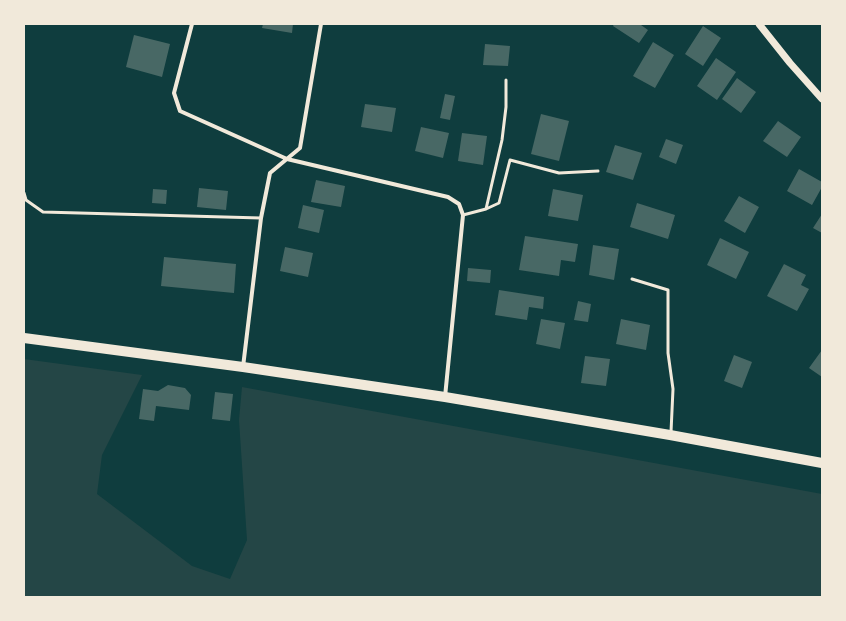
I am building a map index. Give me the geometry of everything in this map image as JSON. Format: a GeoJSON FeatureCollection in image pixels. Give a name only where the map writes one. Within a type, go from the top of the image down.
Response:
{"type":"FeatureCollection","features":[{"type":"Feature","properties":{"kind":"main road"},"geometry":{"type":"LineString","coordinates":[[24,338],[243,367],[445,397],[670,435],[822,463]]}},
{"type":"Feature","properties":{"kind":"street"},"geometry":{"type":"LineString","coordinates":[[192,24],[174,93],[180,111],[287,159],[448,196],[459,204],[463,215],[445,397]]}},
{"type":"Feature","properties":{"kind":"street"},"geometry":{"type":"LineString","coordinates":[[243,367],[261,218],[270,173],[300,148],[321,24]]}},
{"type":"Feature","properties":{"kind":"street"},"geometry":{"type":"LineString","coordinates":[[758,24],[822,99]]}},
{"type":"Feature","properties":{"kind":"lane"},"geometry":{"type":"LineString","coordinates":[[486,209],[502,140],[506,107],[506,80]]}},
{"type":"Feature","properties":{"kind":"lane"},"geometry":{"type":"LineString","coordinates":[[463,215],[486,209],[499,203],[510,160],[560,173],[598,170]]}},
{"type":"Feature","properties":{"kind":"lane"},"geometry":{"type":"LineString","coordinates":[[24,193],[26,200],[43,212],[261,218]]}},
{"type":"Feature","properties":{"kind":"lane"},"geometry":{"type":"LineString","coordinates":[[632,279],[668,290],[668,354],[673,390],[670,435]]}},
{"type":"Feature","properties":{"kind":"shaded area"},"geometry":{"type":"Polygon","coordinates":[[[24,359],[142,375],[102,455],[97,494],[192,566],[230,579],[247,540],[239,420],[242,387],[822,494],[822,597],[24,597],[24,359]]]}},
{"type":"Feature","properties":{"kind":"building"},"geometry":{"type":"Polygon","coordinates":[[[263,24],[293,24],[292,33],[262,28],[263,24]]]}},
{"type":"Feature","properties":{"kind":"building"},"geometry":{"type":"Polygon","coordinates":[[[614,24],[642,24],[641,25],[648,30],[639,43],[613,26],[614,24]]]}},
{"type":"Feature","properties":{"kind":"building"},"geometry":{"type":"Polygon","coordinates":[[[703,26],[721,38],[703,66],[685,54],[703,26]]]}},
{"type":"Feature","properties":{"kind":"building"},"geometry":{"type":"Polygon","coordinates":[[[134,35],[170,44],[162,77],[126,67],[134,35]]]}},
{"type":"Feature","properties":{"kind":"building"},"geometry":{"type":"Polygon","coordinates":[[[653,42],[674,55],[655,88],[633,76],[653,42]]]}},
{"type":"Feature","properties":{"kind":"building"},"geometry":{"type":"Polygon","coordinates":[[[485,44],[510,46],[508,66],[483,65],[485,44]]]}},
{"type":"Feature","properties":{"kind":"building"},"geometry":{"type":"Polygon","coordinates":[[[716,58],[736,72],[717,100],[697,86],[716,58]]]}},
{"type":"Feature","properties":{"kind":"building"},"geometry":{"type":"Polygon","coordinates":[[[737,78],[756,92],[741,113],[722,99],[737,78]]]}},
{"type":"Feature","properties":{"kind":"building"},"geometry":{"type":"Polygon","coordinates":[[[445,94],[455,96],[450,120],[440,118],[445,94]]]}},
{"type":"Feature","properties":{"kind":"building"},"geometry":{"type":"Polygon","coordinates":[[[365,104],[396,108],[392,132],[361,127],[365,104]]]}},
{"type":"Feature","properties":{"kind":"building"},"geometry":{"type":"Polygon","coordinates":[[[541,114],[569,121],[559,161],[531,154],[541,114]]]}},
{"type":"Feature","properties":{"kind":"building"},"geometry":{"type":"Polygon","coordinates":[[[778,121],[801,137],[787,157],[763,141],[778,121]]]}},
{"type":"Feature","properties":{"kind":"building"},"geometry":{"type":"Polygon","coordinates":[[[421,127],[449,133],[443,158],[415,151],[421,127]]]}},
{"type":"Feature","properties":{"kind":"building"},"geometry":{"type":"Polygon","coordinates":[[[462,133],[487,136],[483,165],[458,161],[462,133]]]}},
{"type":"Feature","properties":{"kind":"building"},"geometry":{"type":"Polygon","coordinates":[[[666,139],[683,145],[676,164],[659,157],[666,139]]]}},
{"type":"Feature","properties":{"kind":"building"},"geometry":{"type":"Polygon","coordinates":[[[615,145],[642,153],[633,180],[606,172],[615,145]]]}},
{"type":"Feature","properties":{"kind":"building"},"geometry":{"type":"Polygon","coordinates":[[[799,169],[822,182],[822,187],[812,205],[787,191],[799,169]]]}},
{"type":"Feature","properties":{"kind":"building"},"geometry":{"type":"Polygon","coordinates":[[[316,180],[345,186],[341,207],[311,202],[316,180]]]}},
{"type":"Feature","properties":{"kind":"building"},"geometry":{"type":"Polygon","coordinates":[[[199,188],[228,191],[226,210],[197,207],[199,188]]]}},
{"type":"Feature","properties":{"kind":"building"},"geometry":{"type":"Polygon","coordinates":[[[153,189],[167,190],[166,204],[152,203],[153,189]]]}},
{"type":"Feature","properties":{"kind":"building"},"geometry":{"type":"Polygon","coordinates":[[[553,189],[583,195],[578,221],[548,216],[553,189]]]}},
{"type":"Feature","properties":{"kind":"building"},"geometry":{"type":"Polygon","coordinates":[[[739,196],[759,207],[745,233],[724,221],[739,196]]]}},
{"type":"Feature","properties":{"kind":"building"},"geometry":{"type":"Polygon","coordinates":[[[637,203],[675,215],[668,239],[630,227],[637,203]]]}},
{"type":"Feature","properties":{"kind":"building"},"geometry":{"type":"Polygon","coordinates":[[[303,205],[324,210],[319,233],[298,228],[303,205]]]}},
{"type":"Feature","properties":{"kind":"building"},"geometry":{"type":"Polygon","coordinates":[[[822,214],[822,233],[813,228],[822,214]]]}},
{"type":"Feature","properties":{"kind":"building"},"geometry":{"type":"Polygon","coordinates":[[[525,236],[578,244],[575,262],[561,260],[559,276],[519,270],[525,236]]]}},
{"type":"Feature","properties":{"kind":"building"},"geometry":{"type":"Polygon","coordinates":[[[720,238],[749,252],[736,279],[707,265],[720,238]]]}},
{"type":"Feature","properties":{"kind":"building"},"geometry":{"type":"Polygon","coordinates":[[[593,245],[619,249],[614,280],[589,275],[593,245]]]}},
{"type":"Feature","properties":{"kind":"building"},"geometry":{"type":"Polygon","coordinates":[[[285,247],[313,253],[308,277],[280,271],[285,247]]]}},
{"type":"Feature","properties":{"kind":"building"},"geometry":{"type":"Polygon","coordinates":[[[164,257],[236,264],[234,293],[161,286],[164,257]]]}},
{"type":"Feature","properties":{"kind":"building"},"geometry":{"type":"Polygon","coordinates":[[[784,264],[806,275],[801,285],[809,289],[797,311],[767,296],[784,264]]]}},
{"type":"Feature","properties":{"kind":"building"},"geometry":{"type":"Polygon","coordinates":[[[468,268],[491,270],[490,283],[467,281],[468,268]]]}},
{"type":"Feature","properties":{"kind":"building"},"geometry":{"type":"Polygon","coordinates":[[[499,290],[544,297],[543,309],[529,307],[527,320],[495,315],[499,290]]]}},
{"type":"Feature","properties":{"kind":"building"},"geometry":{"type":"Polygon","coordinates":[[[578,301],[591,304],[588,322],[574,320],[578,301]]]}},
{"type":"Feature","properties":{"kind":"building"},"geometry":{"type":"Polygon","coordinates":[[[541,319],[565,323],[560,349],[536,344],[541,319]]]}},
{"type":"Feature","properties":{"kind":"building"},"geometry":{"type":"Polygon","coordinates":[[[621,319],[650,325],[646,350],[616,344],[621,319]]]}},
{"type":"Feature","properties":{"kind":"building"},"geometry":{"type":"Polygon","coordinates":[[[822,350],[822,377],[809,368],[822,350]]]}},
{"type":"Feature","properties":{"kind":"building"},"geometry":{"type":"Polygon","coordinates":[[[734,355],[752,362],[742,388],[724,381],[734,355]]]}},
{"type":"Feature","properties":{"kind":"building"},"geometry":{"type":"Polygon","coordinates":[[[585,356],[610,359],[606,386],[581,383],[585,356]]]}},
{"type":"Feature","properties":{"kind":"building"},"geometry":{"type":"Polygon","coordinates":[[[168,385],[185,388],[191,395],[189,410],[156,406],[154,421],[139,419],[143,389],[158,391],[168,385]]]}},
{"type":"Feature","properties":{"kind":"building"},"geometry":{"type":"Polygon","coordinates":[[[215,392],[233,394],[230,421],[212,419],[215,392]]]}}]}
